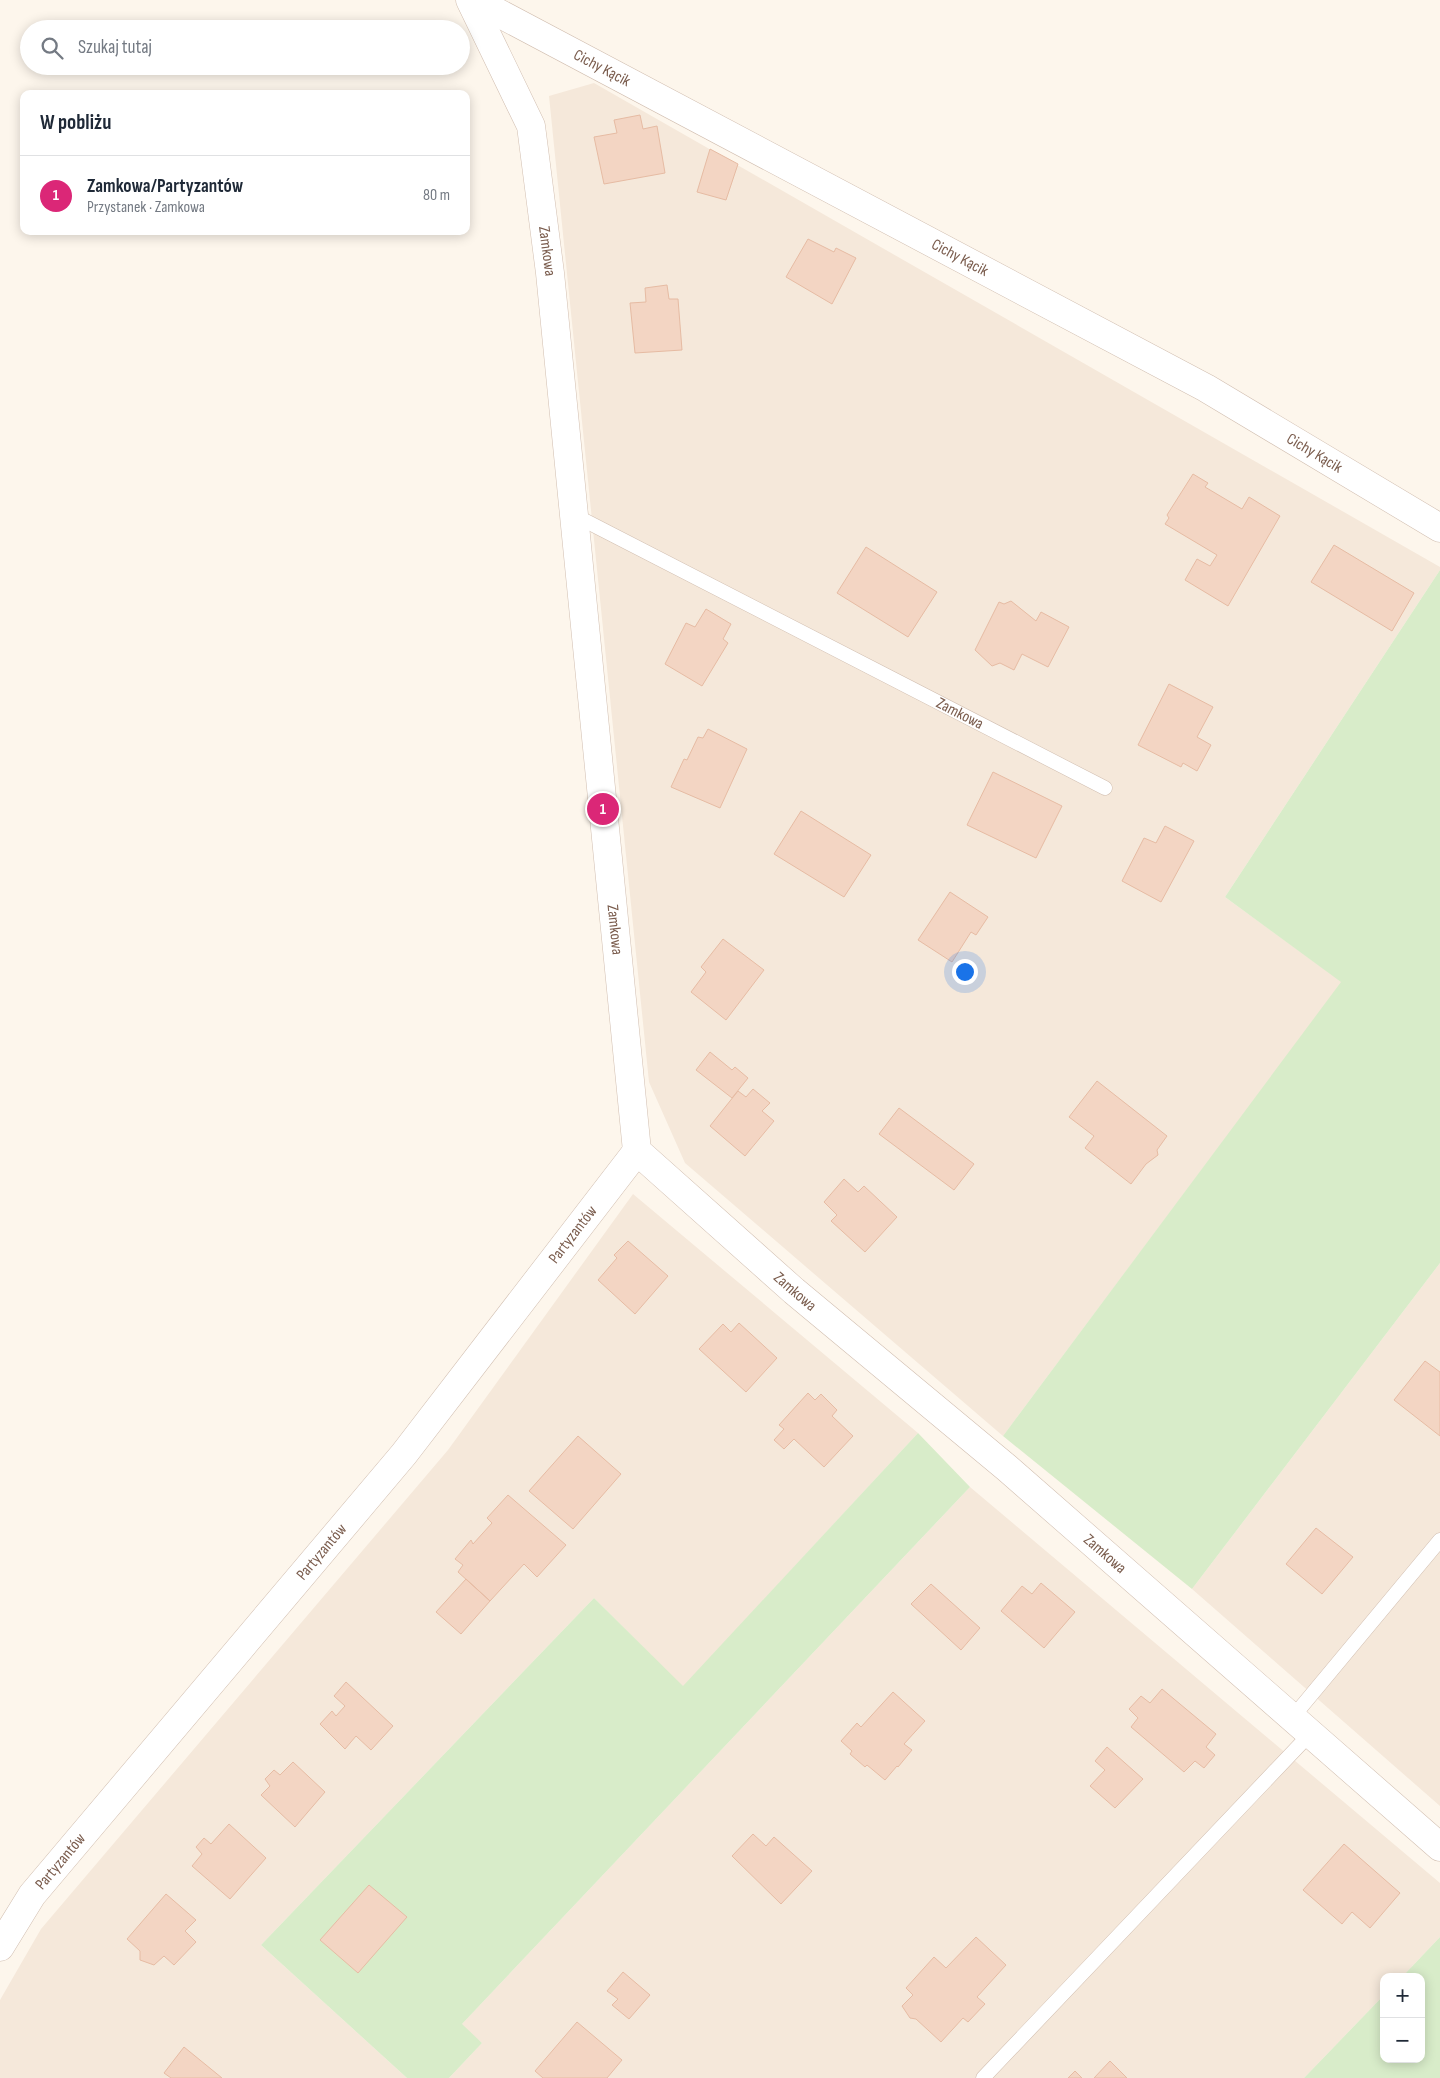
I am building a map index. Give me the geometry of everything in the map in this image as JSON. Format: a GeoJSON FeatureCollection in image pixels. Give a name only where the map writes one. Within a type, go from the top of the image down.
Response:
{"type":"FeatureCollection","features":[{"type":"Feature","properties":{"kind":"street","name":"Zamkowa"},"geometry":{"type":"LineString","coordinates":[[472,0],[531,126],[550,273],[637,1150],[794,1290],[1007,1468],[1440,1847]]}},
{"type":"Feature","properties":{"kind":"street","name":"Cichy Kącik"},"geometry":{"type":"LineString","coordinates":[[472,0],[1206,388],[1440,528]]}},
{"type":"Feature","properties":{"kind":"street","name":"Partyzantów"},"geometry":{"type":"LineString","coordinates":[[0,1947],[32,1895],[404,1454],[637,1150]]}},
{"type":"Feature","properties":{"kind":"lane","name":"Zamkowa"},"geometry":{"type":"LineString","coordinates":[[574,515],[1106,788]]}},
{"type":"Feature","properties":{"kind":"lane"},"geometry":{"type":"LineString","coordinates":[[983,2078],[1301,1726],[1440,1540]]}},
{"type":"Feature","properties":{"kind":"shaded area"},"geometry":{"type":"Polygon","coordinates":[[[594,83],[1440,567],[1440,570],[1225,897],[1342,982],[1003,1436],[685,1163],[649,1082],[549,96],[594,83]]]}},
{"type":"Feature","properties":{"kind":"shaded area"},"geometry":{"type":"Polygon","coordinates":[[[633,1194],[918,1433],[683,1687],[594,1598],[261,1945],[407,2078],[0,2078],[0,2000],[41,1929],[448,1450],[633,1194]]]}},
{"type":"Feature","properties":{"kind":"shaded area"},"geometry":{"type":"Polygon","coordinates":[[[1440,1263],[1440,1806],[1192,1589],[1440,1263]]]}},
{"type":"Feature","properties":{"kind":"shaded area"},"geometry":{"type":"Polygon","coordinates":[[[970,1487],[1440,1883],[1440,1937],[1406,1973],[1380,1973],[1380,1999],[1304,2078],[449,2078],[482,2043],[461,2025],[970,1487]]]}},
{"type":"Feature","properties":{"kind":"green space"},"geometry":{"type":"Polygon","coordinates":[[[1440,570],[1440,1263],[1192,1589],[1003,1436],[1341,982],[1225,897],[1440,570]]]}},
{"type":"Feature","properties":{"kind":"green space"},"geometry":{"type":"Polygon","coordinates":[[[918,1433],[970,1487],[462,2024],[482,2043],[449,2078],[407,2078],[261,1945],[594,1598],[683,1686],[918,1433]]]}},
{"type":"Feature","properties":{"kind":"green space"},"geometry":{"type":"Polygon","coordinates":[[[1440,1937],[1440,2078],[1304,2078],[1380,1999],[1380,2063],[1425,2063],[1425,1973],[1406,1973],[1440,1937]]]}},
{"type":"Feature","properties":{"kind":"building"},"geometry":{"type":"Polygon","coordinates":[[[640,115],[643,129],[657,126],[665,173],[604,184],[594,137],[617,133],[614,120],[640,115]]]}},
{"type":"Feature","properties":{"kind":"building"},"geometry":{"type":"Polygon","coordinates":[[[710,149],[738,164],[726,200],[697,192],[710,149]]]}},
{"type":"Feature","properties":{"kind":"building"},"geometry":{"type":"Polygon","coordinates":[[[808,239],[834,252],[836,248],[856,258],[832,304],[786,277],[808,239]]]}},
{"type":"Feature","properties":{"kind":"building"},"geometry":{"type":"Polygon","coordinates":[[[667,285],[669,299],[678,299],[682,350],[635,353],[630,303],[646,302],[645,288],[667,285]]]}},
{"type":"Feature","properties":{"kind":"building"},"geometry":{"type":"Polygon","coordinates":[[[1193,474],[1208,483],[1205,487],[1242,509],[1249,497],[1280,516],[1228,606],[1185,580],[1197,559],[1210,566],[1217,555],[1165,524],[1169,518],[1167,515],[1193,474]]]}},
{"type":"Feature","properties":{"kind":"building"},"geometry":{"type":"Polygon","coordinates":[[[1334,545],[1414,593],[1392,631],[1311,582],[1334,545]]]}},
{"type":"Feature","properties":{"kind":"building"},"geometry":{"type":"Polygon","coordinates":[[[866,547],[937,592],[908,637],[837,593],[866,547]]]}},
{"type":"Feature","properties":{"kind":"building"},"geometry":{"type":"Polygon","coordinates":[[[1011,601],[1036,621],[1041,612],[1069,627],[1048,667],[1022,654],[1014,670],[1000,663],[992,666],[975,650],[999,602],[1004,604],[1011,601]]]}},
{"type":"Feature","properties":{"kind":"building"},"geometry":{"type":"Polygon","coordinates":[[[706,609],[731,624],[723,639],[728,643],[702,686],[665,664],[686,623],[695,627],[706,609]]]}},
{"type":"Feature","properties":{"kind":"building"},"geometry":{"type":"Polygon","coordinates":[[[1169,684],[1213,707],[1197,737],[1211,745],[1197,771],[1183,763],[1181,767],[1138,745],[1169,684]]]}},
{"type":"Feature","properties":{"kind":"building"},"geometry":{"type":"Polygon","coordinates":[[[708,729],[747,749],[720,808],[671,787],[684,759],[687,760],[698,737],[703,738],[708,729]]]}},
{"type":"Feature","properties":{"kind":"building"},"geometry":{"type":"Polygon","coordinates":[[[993,772],[1062,806],[1036,858],[967,825],[993,772]]]}},
{"type":"Feature","properties":{"kind":"building"},"geometry":{"type":"Polygon","coordinates":[[[801,811],[871,855],[844,897],[774,854],[801,811]]]}},
{"type":"Feature","properties":{"kind":"building"},"geometry":{"type":"Polygon","coordinates":[[[1165,826],[1194,841],[1161,902],[1122,881],[1144,838],[1156,843],[1165,826]]]}},
{"type":"Feature","properties":{"kind":"building"},"geometry":{"type":"Polygon","coordinates":[[[950,892],[988,917],[976,935],[971,932],[952,962],[918,940],[950,892]]]}},
{"type":"Feature","properties":{"kind":"building"},"geometry":{"type":"Polygon","coordinates":[[[723,939],[764,970],[726,1020],[691,992],[706,972],[701,967],[723,939]]]}},
{"type":"Feature","properties":{"kind":"building"},"geometry":{"type":"Polygon","coordinates":[[[710,1052],[732,1070],[735,1067],[748,1078],[732,1098],[696,1070],[710,1052]]]}},
{"type":"Feature","properties":{"kind":"building"},"geometry":{"type":"Polygon","coordinates":[[[1097,1081],[1167,1136],[1157,1150],[1158,1155],[1146,1164],[1131,1184],[1085,1148],[1094,1136],[1069,1117],[1097,1081]]]}},
{"type":"Feature","properties":{"kind":"building"},"geometry":{"type":"Polygon","coordinates":[[[753,1089],[770,1103],[762,1111],[774,1121],[745,1156],[710,1126],[738,1091],[746,1097],[753,1089]]]}},
{"type":"Feature","properties":{"kind":"building"},"geometry":{"type":"Polygon","coordinates":[[[899,1108],[974,1164],[954,1190],[879,1134],[899,1108]]]}},
{"type":"Feature","properties":{"kind":"building"},"geometry":{"type":"Polygon","coordinates":[[[844,1179],[858,1192],[864,1186],[897,1217],[865,1252],[831,1221],[837,1215],[824,1202],[844,1179]]]}},
{"type":"Feature","properties":{"kind":"building"},"geometry":{"type":"Polygon","coordinates":[[[628,1241],[668,1276],[635,1314],[598,1280],[617,1258],[614,1255],[628,1241]]]}},
{"type":"Feature","properties":{"kind":"building"},"geometry":{"type":"Polygon","coordinates":[[[739,1323],[777,1358],[746,1392],[699,1349],[723,1324],[731,1332],[739,1323]]]}},
{"type":"Feature","properties":{"kind":"building"},"geometry":{"type":"Polygon","coordinates":[[[1425,1361],[1440,1372],[1440,1436],[1394,1400],[1425,1361]]]}},
{"type":"Feature","properties":{"kind":"building"},"geometry":{"type":"Polygon","coordinates":[[[808,1393],[815,1400],[821,1394],[837,1410],[832,1416],[853,1436],[824,1467],[794,1439],[784,1449],[774,1440],[784,1429],[779,1425],[808,1393]]]}},
{"type":"Feature","properties":{"kind":"building"},"geometry":{"type":"Polygon","coordinates":[[[578,1436],[621,1474],[573,1529],[529,1491],[578,1436]]]}},
{"type":"Feature","properties":{"kind":"building"},"geometry":{"type":"Polygon","coordinates":[[[508,1495],[566,1545],[537,1577],[524,1564],[490,1601],[458,1572],[463,1565],[455,1559],[471,1540],[473,1544],[492,1523],[487,1518],[508,1495]]]}},
{"type":"Feature","properties":{"kind":"building"},"geometry":{"type":"Polygon","coordinates":[[[1316,1528],[1353,1557],[1322,1594],[1286,1564],[1316,1528]]]}},
{"type":"Feature","properties":{"kind":"building"},"geometry":{"type":"Polygon","coordinates":[[[466,1579],[490,1601],[461,1634],[436,1612],[466,1579]]]}},
{"type":"Feature","properties":{"kind":"building"},"geometry":{"type":"Polygon","coordinates":[[[1041,1583],[1075,1612],[1044,1648],[1001,1611],[1022,1586],[1032,1594],[1041,1583]]]}},
{"type":"Feature","properties":{"kind":"building"},"geometry":{"type":"Polygon","coordinates":[[[931,1584],[980,1628],[961,1650],[911,1604],[931,1584]]]}},
{"type":"Feature","properties":{"kind":"building"},"geometry":{"type":"Polygon","coordinates":[[[346,1682],[393,1726],[371,1750],[356,1736],[345,1749],[320,1724],[332,1711],[336,1716],[345,1706],[334,1696],[346,1682]]]}},
{"type":"Feature","properties":{"kind":"building"},"geometry":{"type":"Polygon","coordinates":[[[1162,1689],[1216,1734],[1206,1747],[1215,1755],[1204,1768],[1195,1761],[1184,1772],[1131,1727],[1138,1718],[1129,1709],[1141,1696],[1150,1703],[1162,1689]]]}},
{"type":"Feature","properties":{"kind":"building"},"geometry":{"type":"Polygon","coordinates":[[[893,1692],[925,1721],[904,1744],[912,1750],[885,1780],[850,1754],[852,1751],[841,1741],[857,1723],[861,1727],[893,1692]]]}},
{"type":"Feature","properties":{"kind":"building"},"geometry":{"type":"Polygon","coordinates":[[[1107,1747],[1143,1779],[1115,1808],[1090,1786],[1105,1770],[1095,1761],[1107,1747]]]}},
{"type":"Feature","properties":{"kind":"building"},"geometry":{"type":"Polygon","coordinates":[[[293,1762],[325,1792],[295,1827],[261,1795],[270,1786],[265,1779],[274,1770],[280,1775],[293,1762]]]}},
{"type":"Feature","properties":{"kind":"building"},"geometry":{"type":"Polygon","coordinates":[[[229,1824],[266,1858],[230,1899],[192,1866],[202,1854],[196,1847],[204,1838],[211,1844],[229,1824]]]}},
{"type":"Feature","properties":{"kind":"building"},"geometry":{"type":"Polygon","coordinates":[[[753,1834],[766,1846],[774,1837],[812,1871],[781,1904],[732,1856],[753,1834]]]}},
{"type":"Feature","properties":{"kind":"building"},"geometry":{"type":"Polygon","coordinates":[[[1344,1844],[1400,1893],[1370,1928],[1352,1912],[1342,1924],[1303,1890],[1344,1844]]]}},
{"type":"Feature","properties":{"kind":"building"},"geometry":{"type":"Polygon","coordinates":[[[369,1885],[407,1917],[358,1973],[320,1940],[369,1885]]]}},
{"type":"Feature","properties":{"kind":"building"},"geometry":{"type":"Polygon","coordinates":[[[166,1894],[196,1920],[185,1931],[196,1942],[174,1965],[164,1956],[154,1965],[140,1960],[140,1951],[127,1939],[166,1894]]]}},
{"type":"Feature","properties":{"kind":"building"},"geometry":{"type":"Polygon","coordinates":[[[976,1937],[1006,1965],[977,1997],[985,2004],[968,2022],[963,2018],[941,2042],[916,2019],[910,2018],[902,2006],[913,1995],[906,1988],[934,1957],[946,1968],[976,1937]]]}},
{"type":"Feature","properties":{"kind":"building"},"geometry":{"type":"Polygon","coordinates":[[[623,1972],[650,1995],[629,2019],[612,2005],[618,1999],[607,1991],[623,1972]]]}},
{"type":"Feature","properties":{"kind":"building"},"geometry":{"type":"Polygon","coordinates":[[[577,2022],[622,2060],[607,2078],[543,2078],[535,2071],[577,2022]]]}},
{"type":"Feature","properties":{"kind":"building"},"geometry":{"type":"Polygon","coordinates":[[[184,2047],[222,2078],[171,2078],[164,2073],[184,2047]]]}},
{"type":"Feature","properties":{"kind":"building"},"geometry":{"type":"Polygon","coordinates":[[[1110,2061],[1127,2078],[1094,2078],[1110,2061]]]}},
{"type":"Feature","properties":{"kind":"building"},"geometry":{"type":"Polygon","coordinates":[[[1075,2071],[1082,2078],[1068,2078],[1075,2071]]]}},
{"type":"Feature","properties":{"kind":"place","name":"Zamkowa/Partyzantów"},"geometry":{"type":"Point","coordinates":[603,809]}}]}
